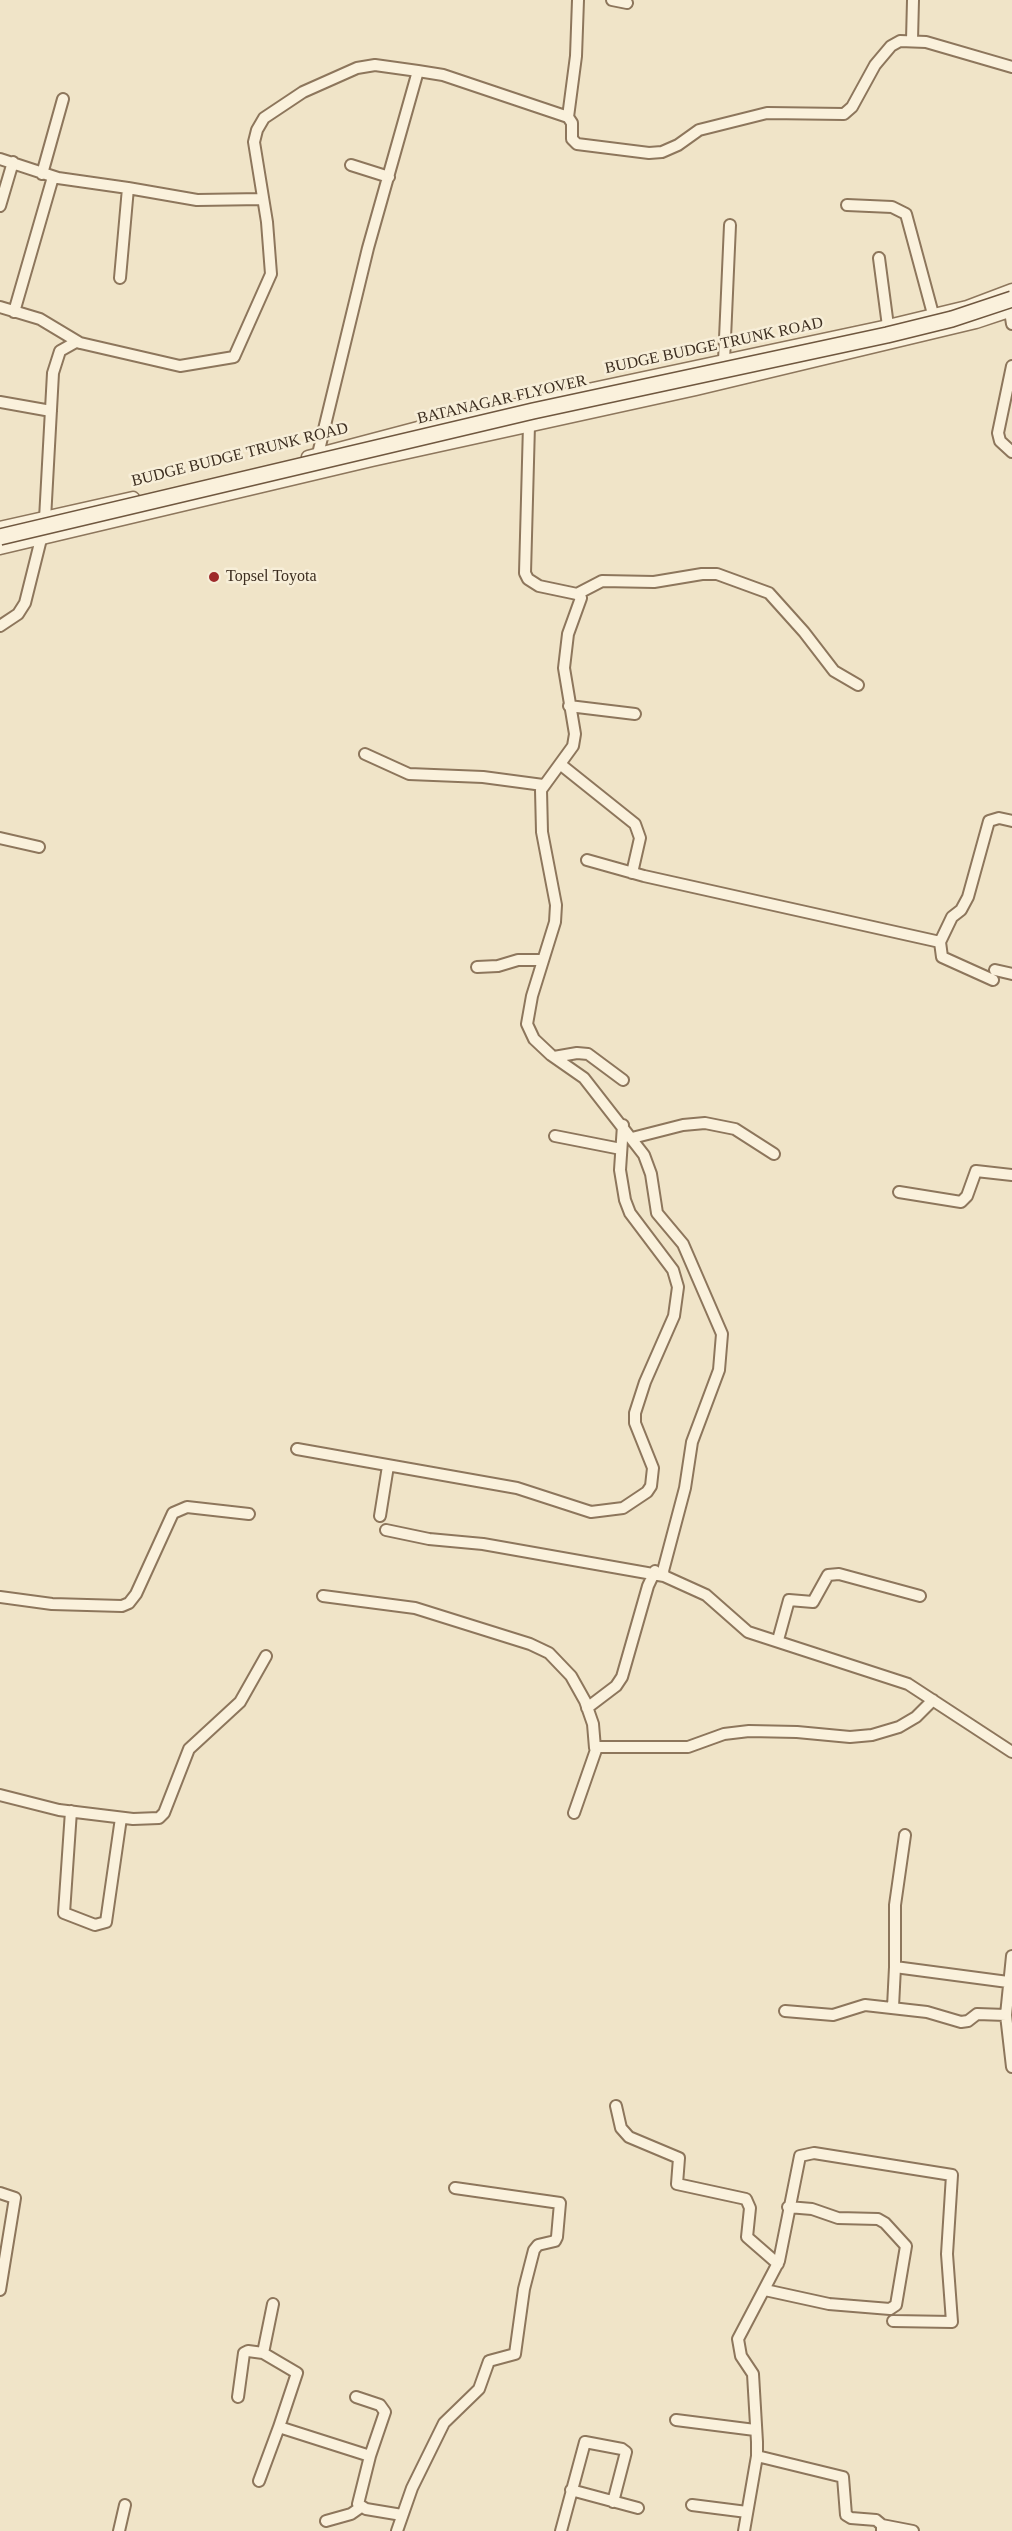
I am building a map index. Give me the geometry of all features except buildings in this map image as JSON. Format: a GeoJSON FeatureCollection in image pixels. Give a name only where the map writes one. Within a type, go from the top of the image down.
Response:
{"type":"FeatureCollection","features":[{"type":"Feature","properties":{"kind":"main road","name":"BATANAGAR FLYOVER"},"geometry":{"type":"LineString","coordinates":[[0,537],[533,411],[952,319],[1011,301]]}},
{"type":"Feature","properties":{"kind":"street"},"geometry":{"type":"LineString","coordinates":[[568,117],[576,56],[578,0]]}},
{"type":"Feature","properties":{"kind":"street"},"geometry":{"type":"LineString","coordinates":[[612,0],[627,3]]}},
{"type":"Feature","properties":{"kind":"street"},"geometry":{"type":"LineString","coordinates":[[912,40],[913,0]]}},
{"type":"Feature","properties":{"kind":"street"},"geometry":{"type":"LineString","coordinates":[[0,307],[40,319],[80,343],[180,366],[234,357],[271,274],[254,142],[257,130],[264,118],[303,92],[357,68],[375,65],[443,75],[568,117],[572,123],[572,139],[577,144],[649,153],[662,152],[678,145],[699,130],[767,113],[844,114],[852,107],[875,65],[891,46],[912,40],[1012,67]]}},
{"type":"Feature","properties":{"kind":"street"},"geometry":{"type":"LineString","coordinates":[[318,454],[368,248],[418,71]]}},
{"type":"Feature","properties":{"kind":"street"},"geometry":{"type":"LineString","coordinates":[[15,312],[63,99]]}},
{"type":"Feature","properties":{"kind":"street"},"geometry":{"type":"LineString","coordinates":[[0,159],[47,175],[197,200],[263,199]]}},
{"type":"Feature","properties":{"kind":"street"},"geometry":{"type":"LineString","coordinates":[[0,206],[13,162]]}},
{"type":"Feature","properties":{"kind":"street"},"geometry":{"type":"LineString","coordinates":[[351,165],[389,177]]}},
{"type":"Feature","properties":{"kind":"street"},"geometry":{"type":"LineString","coordinates":[[120,278],[128,188]]}},
{"type":"Feature","properties":{"kind":"street"},"geometry":{"type":"LineString","coordinates":[[847,205],[892,207],[906,214],[933,314]]}},
{"type":"Feature","properties":{"kind":"street"},"geometry":{"type":"LineString","coordinates":[[724,361],[730,225]]}},
{"type":"Feature","properties":{"kind":"street"},"geometry":{"type":"LineString","coordinates":[[879,258],[888,326]]}},
{"type":"Feature","properties":{"kind":"street"},"geometry":{"type":"LineString","coordinates":[[0,548],[976,322],[1011,301],[1012,324]]}},
{"type":"Feature","properties":{"kind":"street","name":"BUDGE BUDGE TRUNK ROAD"},"geometry":{"type":"LineString","coordinates":[[0,528],[318,454],[452,419],[888,326],[933,314],[1011,301]]}},
{"type":"Feature","properties":{"kind":"street"},"geometry":{"type":"LineString","coordinates":[[0,626],[18,614],[25,603],[41,539],[45,519],[53,373],[60,351],[67,345],[80,343]]}},
{"type":"Feature","properties":{"kind":"street"},"geometry":{"type":"LineString","coordinates":[[1012,366],[998,433],[1000,441],[1012,452]]}},
{"type":"Feature","properties":{"kind":"street"},"geometry":{"type":"LineString","coordinates":[[0,402],[51,411]]}},
{"type":"Feature","properties":{"kind":"street"},"geometry":{"type":"LineString","coordinates":[[530,425],[525,573],[528,579],[539,586],[577,594],[602,581],[654,582],[717,574],[769,593],[804,632],[834,671],[858,685]]}},
{"type":"Feature","properties":{"kind":"street"},"geometry":{"type":"LineString","coordinates":[[577,594],[580,596],[581,604],[568,633],[564,668],[575,734],[573,746],[543,785],[540,807],[556,905],[555,922],[527,1024],[534,1039],[554,1057],[584,1078],[623,1125],[644,1155],[651,1174],[657,1213],[683,1244],[722,1334],[719,1370],[692,1442],[684,1488],[664,1564],[622,1677],[616,1686],[587,1708]]}},
{"type":"Feature","properties":{"kind":"street"},"geometry":{"type":"LineString","coordinates":[[569,706],[635,714]]}},
{"type":"Feature","properties":{"kind":"street"},"geometry":{"type":"LineString","coordinates":[[365,754],[409,774],[483,777],[543,785]]}},
{"type":"Feature","properties":{"kind":"street"},"geometry":{"type":"LineString","coordinates":[[560,764],[635,824],[640,838],[632,873]]}},
{"type":"Feature","properties":{"kind":"street"},"geometry":{"type":"LineString","coordinates":[[1012,821],[999,818],[989,821],[968,897],[961,910],[952,917],[939,942],[942,957],[994,975],[1012,974]]}},
{"type":"Feature","properties":{"kind":"street"},"geometry":{"type":"LineString","coordinates":[[0,838],[39,847]]}},
{"type":"Feature","properties":{"kind":"street"},"geometry":{"type":"LineString","coordinates":[[587,860],[632,873],[939,942]]}},
{"type":"Feature","properties":{"kind":"street"},"geometry":{"type":"LineString","coordinates":[[477,967],[498,966],[518,960],[543,960]]}},
{"type":"Feature","properties":{"kind":"street"},"geometry":{"type":"LineString","coordinates":[[554,1057],[577,1053],[588,1054],[623,1080]]}},
{"type":"Feature","properties":{"kind":"street"},"geometry":{"type":"LineString","coordinates":[[632,1138],[683,1125],[705,1123],[735,1130],[774,1154]]}},
{"type":"Feature","properties":{"kind":"street"},"geometry":{"type":"LineString","coordinates":[[297,1449],[517,1488],[591,1512],[623,1508],[647,1492],[651,1486],[653,1468],[635,1423],[635,1413],[645,1382],[674,1316],[678,1287],[673,1270],[630,1213],[621,1187],[623,1125]]}},
{"type":"Feature","properties":{"kind":"street"},"geometry":{"type":"LineString","coordinates":[[555,1136],[621,1149]]}},
{"type":"Feature","properties":{"kind":"street"},"geometry":{"type":"LineString","coordinates":[[899,1192],[961,1202],[967,1196],[976,1171],[1012,1175]]}},
{"type":"Feature","properties":{"kind":"street"},"geometry":{"type":"LineString","coordinates":[[380,1516],[388,1466]]}},
{"type":"Feature","properties":{"kind":"street"},"geometry":{"type":"LineString","coordinates":[[0,1597],[52,1604],[122,1606],[129,1603],[136,1594],[173,1513],[187,1507],[249,1514]]}},
{"type":"Feature","properties":{"kind":"street"},"geometry":{"type":"LineString","coordinates":[[386,1530],[429,1539],[483,1544],[658,1575],[706,1595],[748,1632],[908,1684],[1012,1752]]}},
{"type":"Feature","properties":{"kind":"street"},"geometry":{"type":"LineString","coordinates":[[778,1640],[789,1600],[813,1602],[828,1575],[839,1574],[920,1596]]}},
{"type":"Feature","properties":{"kind":"street"},"geometry":{"type":"LineString","coordinates":[[323,1596],[415,1608],[531,1644],[558,1661],[571,1676],[593,1724],[595,1748],[574,1813]]}},
{"type":"Feature","properties":{"kind":"street"},"geometry":{"type":"LineString","coordinates":[[0,1795],[71,1811],[121,1818],[154,1820],[162,1816],[189,1749],[240,1702],[266,1656]]}},
{"type":"Feature","properties":{"kind":"street"},"geometry":{"type":"LineString","coordinates":[[595,1748],[688,1747],[724,1734],[748,1731],[797,1732],[850,1737],[872,1735],[907,1722],[933,1700]]}},
{"type":"Feature","properties":{"kind":"street"},"geometry":{"type":"LineString","coordinates":[[71,1811],[64,1913],[95,1925],[106,1922],[121,1818]]}},
{"type":"Feature","properties":{"kind":"street"},"geometry":{"type":"LineString","coordinates":[[893,2007],[896,1905],[905,1835]]}},
{"type":"Feature","properties":{"kind":"street"},"geometry":{"type":"LineString","coordinates":[[1012,1956],[1008,1982],[1012,2067]]}},
{"type":"Feature","properties":{"kind":"street"},"geometry":{"type":"LineString","coordinates":[[895,1967],[1008,1982]]}},
{"type":"Feature","properties":{"kind":"street"},"geometry":{"type":"LineString","coordinates":[[785,2011],[832,2015],[859,2006],[893,2007],[933,2013],[964,2022],[978,2014],[1008,2014]]}},
{"type":"Feature","properties":{"kind":"street"},"geometry":{"type":"LineString","coordinates":[[616,2106],[621,2128],[629,2137],[679,2158],[676,2184],[746,2199],[750,2208],[747,2237],[778,2264]]}},
{"type":"Feature","properties":{"kind":"street"},"geometry":{"type":"LineString","coordinates":[[744,2531],[757,2456],[753,2374],[741,2356],[738,2339],[778,2264],[798,2161],[806,2153],[952,2175],[947,2254],[952,2322],[893,2321]]}},
{"type":"Feature","properties":{"kind":"street"},"geometry":{"type":"LineString","coordinates":[[398,2531],[417,2478],[444,2423],[479,2389],[489,2361],[515,2354],[524,2289],[534,2250],[538,2245],[553,2242],[557,2237],[560,2204],[455,2188]]}},
{"type":"Feature","properties":{"kind":"street"},"geometry":{"type":"LineString","coordinates":[[0,2193],[15,2198],[0,2290]]}},
{"type":"Feature","properties":{"kind":"street"},"geometry":{"type":"LineString","coordinates":[[765,2290],[829,2304],[890,2309],[896,2305],[906,2246],[885,2223],[878,2219],[838,2218],[812,2209],[788,2207]]}},
{"type":"Feature","properties":{"kind":"street"},"geometry":{"type":"LineString","coordinates":[[263,2354],[273,2304]]}},
{"type":"Feature","properties":{"kind":"street"},"geometry":{"type":"LineString","coordinates":[[238,2397],[245,2351],[263,2354],[297,2373],[259,2481]]}},
{"type":"Feature","properties":{"kind":"street"},"geometry":{"type":"LineString","coordinates":[[356,2397],[380,2405],[386,2412],[357,2499],[361,2507]]}},
{"type":"Feature","properties":{"kind":"street"},"geometry":{"type":"LineString","coordinates":[[676,2420],[755,2430]]}},
{"type":"Feature","properties":{"kind":"street"},"geometry":{"type":"LineString","coordinates":[[279,2427],[370,2457]]}},
{"type":"Feature","properties":{"kind":"street"},"geometry":{"type":"LineString","coordinates":[[561,2531],[585,2442],[622,2449],[626,2456],[613,2502]]}},
{"type":"Feature","properties":{"kind":"street"},"geometry":{"type":"LineString","coordinates":[[757,2456],[843,2477],[846,2515],[851,2518],[876,2520],[882,2528],[913,2531]]}},
{"type":"Feature","properties":{"kind":"street"},"geometry":{"type":"LineString","coordinates":[[571,2490],[638,2508]]}},
{"type":"Feature","properties":{"kind":"street"},"geometry":{"type":"LineString","coordinates":[[119,2531],[125,2505]]}},
{"type":"Feature","properties":{"kind":"street"},"geometry":{"type":"LineString","coordinates":[[692,2505],[747,2512]]}},
{"type":"Feature","properties":{"kind":"street"},"geometry":{"type":"LineString","coordinates":[[326,2521],[351,2514],[361,2507],[402,2515]]}},
{"type":"Feature","properties":{"kind":"place","name":"Topsel Toyota"},"geometry":{"type":"Point","coordinates":[214,577]}}]}
